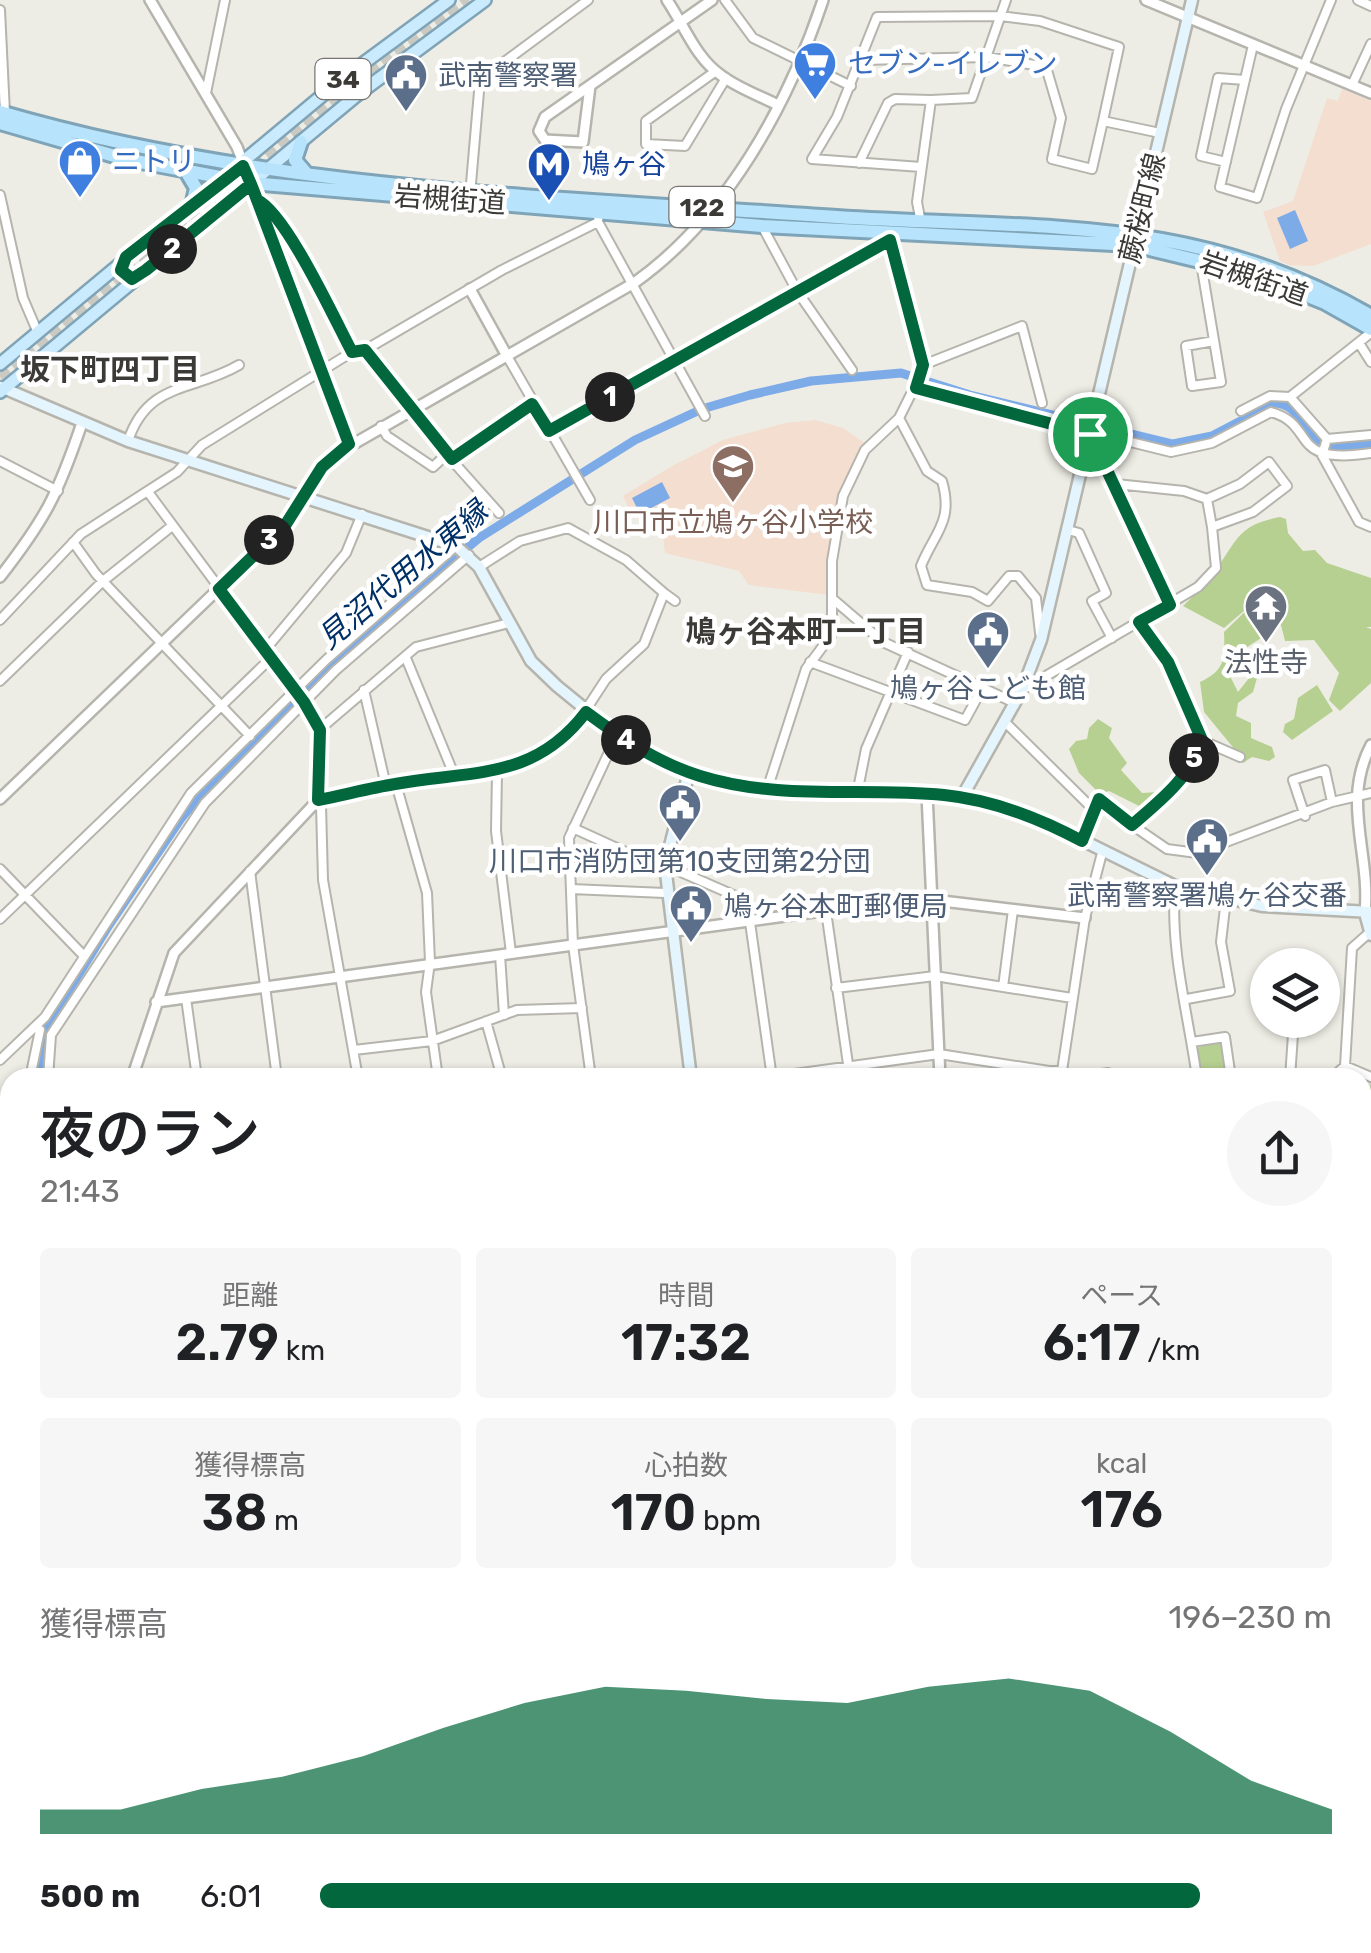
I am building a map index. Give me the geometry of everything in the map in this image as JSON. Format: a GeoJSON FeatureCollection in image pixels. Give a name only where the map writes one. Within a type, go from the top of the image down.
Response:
{"type":"FeatureCollection","features":[{"type":"Feature","properties":{"kind":"highway","name":"岩槻街道"},"geometry":{"type":"LineString","coordinates":[[2,116],[128,146],[243,166],[599,216],[889,237],[1135,238],[1292,288],[1370,332]]}},
{"type":"Feature","properties":{"kind":"highway","name":"岩槻街道"},"geometry":{"type":"LineString","coordinates":[[2,116],[94,151],[251,184],[711,208],[1135,238],[1254,262],[1371,316]]}},
{"type":"Feature","properties":{"kind":"highway"},"geometry":{"type":"LineString","coordinates":[[301,142],[295,160],[301,171],[312,175]]}},
{"type":"Feature","properties":{"kind":"highway"},"geometry":{"type":"LineString","coordinates":[[184,171],[195,180],[192,206]]}},
{"type":"Feature","properties":{"kind":"main road","name":"34"},"geometry":{"type":"LineString","coordinates":[[0,364],[126,257],[243,166],[342,79],[449,0]]}},
{"type":"Feature","properties":{"kind":"main road","name":"34"},"geometry":{"type":"LineString","coordinates":[[1,389],[113,301],[301,142],[484,0]]}},
{"type":"Feature","properties":{"kind":"main road","name":"蕨桜町線"},"geometry":{"type":"LineString","coordinates":[[962,797],[1022,690],[1041,640],[1192,0]]}},
{"type":"Feature","properties":{"kind":"main road"},"geometry":{"type":"LineString","coordinates":[[126,257],[124,277],[132,279],[146,270]]}},
{"type":"Feature","properties":{"kind":"main road"},"geometry":{"type":"LineString","coordinates":[[87,290],[110,283],[116,291],[113,301]]}},
{"type":"Feature","properties":{"kind":"main road"},"geometry":{"type":"LineString","coordinates":[[1,389],[128,441],[362,514],[463,551],[479,567],[530,661],[618,735],[689,772],[766,790],[962,797],[1031,816],[1175,886],[1279,908],[1368,912],[1370,934]]}},
{"type":"Feature","properties":{"kind":"main road"},"geometry":{"type":"LineString","coordinates":[[689,772],[665,864],[665,893],[691,1068]]}},
{"type":"Feature","properties":{"kind":"street"},"geometry":{"type":"LineString","coordinates":[[150,0],[206,93],[243,166],[349,444]]}},
{"type":"Feature","properties":{"kind":"street"},"geometry":{"type":"LineString","coordinates":[[206,93],[225,0]]}},
{"type":"Feature","properties":{"kind":"street"},"geometry":{"type":"LineString","coordinates":[[470,195],[480,80],[588,0]]}},
{"type":"Feature","properties":{"kind":"street"},"geometry":{"type":"LineString","coordinates":[[668,0],[696,50],[716,71],[778,105]]}},
{"type":"Feature","properties":{"kind":"street"},"geometry":{"type":"LineString","coordinates":[[590,86],[583,142],[545,140],[539,131],[542,121],[590,86],[712,0]]}},
{"type":"Feature","properties":{"kind":"street"},"geometry":{"type":"LineString","coordinates":[[726,0],[747,33],[798,64],[851,86]]}},
{"type":"Feature","properties":{"kind":"street"},"geometry":{"type":"LineString","coordinates":[[0,799],[286,524],[322,467],[349,444],[634,283],[676,249],[711,208],[778,105],[823,0]]}},
{"type":"Feature","properties":{"kind":"street"},"geometry":{"type":"LineString","coordinates":[[859,163],[888,104],[895,99],[972,98],[1006,0]]}},
{"type":"Feature","properties":{"kind":"street"},"geometry":{"type":"LineString","coordinates":[[1146,0],[1371,93]]}},
{"type":"Feature","properties":{"kind":"street"},"geometry":{"type":"LineString","coordinates":[[1253,45],[1220,188],[1257,198],[1303,65],[1331,0]]}},
{"type":"Feature","properties":{"kind":"street"},"geometry":{"type":"LineString","coordinates":[[1358,0],[1371,6]]}},
{"type":"Feature","properties":{"kind":"street"},"geometry":{"type":"LineString","coordinates":[[0,10],[2,116]]}},
{"type":"Feature","properties":{"kind":"street"},"geometry":{"type":"LineString","coordinates":[[862,60],[987,57],[1046,67],[1061,118],[1052,159],[1092,169],[1119,47],[1040,21],[1000,16],[878,17],[851,86],[812,159],[921,167]]}},
{"type":"Feature","properties":{"kind":"street"},"geometry":{"type":"LineString","coordinates":[[1352,85],[1371,44]]}},
{"type":"Feature","properties":{"kind":"street"},"geometry":{"type":"LineString","coordinates":[[716,71],[646,121],[646,144],[685,146],[726,78]]}},
{"type":"Feature","properties":{"kind":"street"},"geometry":{"type":"LineString","coordinates":[[1226,162],[1201,156],[1218,78],[1245,80]]}},
{"type":"Feature","properties":{"kind":"street"},"geometry":{"type":"LineString","coordinates":[[920,223],[917,202],[931,100]]}},
{"type":"Feature","properties":{"kind":"street"},"geometry":{"type":"LineString","coordinates":[[1102,121],[1160,134]]}},
{"type":"Feature","properties":{"kind":"street"},"geometry":{"type":"LineString","coordinates":[[0,195],[3,220],[38,332]]}},
{"type":"Feature","properties":{"kind":"street"},"geometry":{"type":"LineString","coordinates":[[257,200],[282,222],[352,352]]}},
{"type":"Feature","properties":{"kind":"street"},"geometry":{"type":"LineString","coordinates":[[0,620],[73,542],[189,461],[202,444],[352,352],[365,350],[599,216],[705,416]]}},
{"type":"Feature","properties":{"kind":"street"},"geometry":{"type":"LineString","coordinates":[[762,226],[797,291],[852,370]]}},
{"type":"Feature","properties":{"kind":"street"},"geometry":{"type":"LineString","coordinates":[[549,431],[889,237],[920,376]]}},
{"type":"Feature","properties":{"kind":"street"},"geometry":{"type":"LineString","coordinates":[[0,263],[14,258]]}},
{"type":"Feature","properties":{"kind":"street"},"geometry":{"type":"LineString","coordinates":[[1200,258],[1221,382],[1192,386],[1186,346],[1214,341]]}},
{"type":"Feature","properties":{"kind":"street"},"geometry":{"type":"LineString","coordinates":[[470,289],[590,500]]}},
{"type":"Feature","properties":{"kind":"street"},"geometry":{"type":"LineString","coordinates":[[766,790],[810,662],[832,634],[832,561],[843,496],[865,450],[899,418],[920,376],[1022,326],[1042,402]]}},
{"type":"Feature","properties":{"kind":"street"},"geometry":{"type":"LineString","coordinates":[[1242,411],[1270,396],[1290,396],[1370,332]]}},
{"type":"Feature","properties":{"kind":"street"},"geometry":{"type":"LineString","coordinates":[[1359,342],[1371,362]]}},
{"type":"Feature","properties":{"kind":"street"},"geometry":{"type":"LineString","coordinates":[[365,350],[499,514]]}},
{"type":"Feature","properties":{"kind":"street"},"geometry":{"type":"LineString","coordinates":[[128,441],[140,415],[161,394],[218,377],[239,365]]}},
{"type":"Feature","properties":{"kind":"street"},"geometry":{"type":"LineString","coordinates":[[920,376],[1154,449],[1185,450],[1212,444],[1271,412],[1283,416],[1301,440],[1322,455],[1359,522],[1371,527]]}},
{"type":"Feature","properties":{"kind":"street"},"geometry":{"type":"LineString","coordinates":[[1290,396],[1327,440],[1371,435]]}},
{"type":"Feature","properties":{"kind":"street"},"geometry":{"type":"LineString","coordinates":[[381,426],[387,436],[433,467],[532,404]]}},
{"type":"Feature","properties":{"kind":"street"},"geometry":{"type":"LineString","coordinates":[[899,418],[927,472],[942,481],[946,494],[942,531],[921,566],[927,585],[972,592],[988,601],[1009,576],[1018,576],[1036,598],[1041,640]]}},
{"type":"Feature","properties":{"kind":"street"},"geometry":{"type":"LineString","coordinates":[[0,577],[39,530],[59,491],[82,423]]}},
{"type":"Feature","properties":{"kind":"street"},"geometry":{"type":"LineString","coordinates":[[1092,428],[1170,605]]}},
{"type":"Feature","properties":{"kind":"street"},"geometry":{"type":"LineString","coordinates":[[1322,455],[1327,440]]}},
{"type":"Feature","properties":{"kind":"street"},"geometry":{"type":"LineString","coordinates":[[1322,455],[1369,456]]}},
{"type":"Feature","properties":{"kind":"street"},"geometry":{"type":"LineString","coordinates":[[0,461],[59,491]]}},
{"type":"Feature","properties":{"kind":"street"},"geometry":{"type":"LineString","coordinates":[[1116,484],[1184,491],[1207,499],[1240,484],[1269,462],[1287,486],[1253,512],[1212,527]]}},
{"type":"Feature","properties":{"kind":"street"},"geometry":{"type":"LineString","coordinates":[[148,492],[304,702],[320,730],[318,800],[323,880],[357,1068]]}},
{"type":"Feature","properties":{"kind":"street"},"geometry":{"type":"LineString","coordinates":[[1022,690],[1198,587],[1216,568],[1207,499]]}},
{"type":"Feature","properties":{"kind":"street"},"geometry":{"type":"LineString","coordinates":[[0,919],[221,707],[268,654],[346,553],[362,514]]}},
{"type":"Feature","properties":{"kind":"street"},"geometry":{"type":"LineString","coordinates":[[0,681],[103,582],[172,526]]}},
{"type":"Feature","properties":{"kind":"street"},"geometry":{"type":"LineString","coordinates":[[479,567],[520,541],[568,528],[626,560],[675,601]]}},
{"type":"Feature","properties":{"kind":"street"},"geometry":{"type":"LineString","coordinates":[[1068,530],[1079,533],[1106,593],[1092,601],[1112,638]]}},
{"type":"Feature","properties":{"kind":"street"},"geometry":{"type":"LineString","coordinates":[[73,542],[103,582],[250,736]]}},
{"type":"Feature","properties":{"kind":"street"},"geometry":{"type":"LineString","coordinates":[[0,1060],[45,1017],[191,793],[296,691],[463,551]]}},
{"type":"Feature","properties":{"kind":"street"},"geometry":{"type":"LineString","coordinates":[[49,1068],[51,1035],[204,803],[367,640],[463,551]]}},
{"type":"Feature","properties":{"kind":"street"},"geometry":{"type":"LineString","coordinates":[[135,1068],[174,953],[318,800],[391,785],[497,772],[559,742],[586,712],[606,679],[644,644],[664,593]]}},
{"type":"Feature","properties":{"kind":"street"},"geometry":{"type":"LineString","coordinates":[[834,600],[878,638],[1015,703]]}},
{"type":"Feature","properties":{"kind":"street"},"geometry":{"type":"LineString","coordinates":[[1132,825],[1168,794],[1198,754],[1202,740],[1168,662],[1139,622]]}},
{"type":"Feature","properties":{"kind":"street"},"geometry":{"type":"LineString","coordinates":[[320,730],[416,646],[509,623]]}},
{"type":"Feature","properties":{"kind":"street"},"geometry":{"type":"LineString","coordinates":[[857,794],[866,749],[908,652]]}},
{"type":"Feature","properties":{"kind":"street"},"geometry":{"type":"LineString","coordinates":[[406,658],[454,777]]}},
{"type":"Feature","properties":{"kind":"street"},"geometry":{"type":"LineString","coordinates":[[810,662],[965,720],[983,687]]}},
{"type":"Feature","properties":{"kind":"street"},"geometry":{"type":"LineString","coordinates":[[364,690],[427,893],[430,962],[426,992],[436,1068]]}},
{"type":"Feature","properties":{"kind":"street"},"geometry":{"type":"LineString","coordinates":[[1004,720],[1093,809]]}},
{"type":"Feature","properties":{"kind":"street"},"geometry":{"type":"LineString","coordinates":[[590,1068],[573,945],[569,838],[618,735]]}},
{"type":"Feature","properties":{"kind":"street"},"geometry":{"type":"LineString","coordinates":[[1202,740],[1240,757]]}},
{"type":"Feature","properties":{"kind":"street"},"geometry":{"type":"LineString","coordinates":[[1368,912],[1355,798],[1358,775],[1371,745]]}},
{"type":"Feature","properties":{"kind":"street"},"geometry":{"type":"LineString","coordinates":[[1305,816],[1293,780],[1325,770],[1332,802]]}},
{"type":"Feature","properties":{"kind":"street"},"geometry":{"type":"LineString","coordinates":[[497,772],[504,1015]]}},
{"type":"Feature","properties":{"kind":"street"},"geometry":{"type":"LineString","coordinates":[[1082,841],[1099,799],[1167,849],[1197,852],[1305,816],[1332,802],[1371,793]]}},
{"type":"Feature","properties":{"kind":"street"},"geometry":{"type":"LineString","coordinates":[[927,794],[940,1068]]}},
{"type":"Feature","properties":{"kind":"street"},"geometry":{"type":"LineString","coordinates":[[573,828],[747,901],[769,1068]]}},
{"type":"Feature","properties":{"kind":"street"},"geometry":{"type":"LineString","coordinates":[[1062,1068],[1084,918],[1102,853]]}},
{"type":"Feature","properties":{"kind":"street"},"geometry":{"type":"LineString","coordinates":[[0,869],[84,956]]}},
{"type":"Feature","properties":{"kind":"street"},"geometry":{"type":"LineString","coordinates":[[250,871],[276,1068]]}},
{"type":"Feature","properties":{"kind":"street"},"geometry":{"type":"LineString","coordinates":[[1175,886],[1174,958],[1187,999],[1196,1068]]}},
{"type":"Feature","properties":{"kind":"street"},"geometry":{"type":"LineString","coordinates":[[571,889],[665,893]]}},
{"type":"Feature","properties":{"kind":"street"},"geometry":{"type":"LineString","coordinates":[[156,1002],[931,897],[1084,918]]}},
{"type":"Feature","properties":{"kind":"street"},"geometry":{"type":"LineString","coordinates":[[1187,999],[1230,990],[1221,942],[1226,899]]}},
{"type":"Feature","properties":{"kind":"street"},"geometry":{"type":"LineString","coordinates":[[1003,987],[1013,910]]}},
{"type":"Feature","properties":{"kind":"street"},"geometry":{"type":"LineString","coordinates":[[826,911],[849,1068]]}},
{"type":"Feature","properties":{"kind":"street"},"geometry":{"type":"LineString","coordinates":[[1349,1068],[1345,1066],[1352,948],[1370,934]]}},
{"type":"Feature","properties":{"kind":"street"},"geometry":{"type":"LineString","coordinates":[[836,988],[935,976],[1072,998]]}},
{"type":"Feature","properties":{"kind":"street"},"geometry":{"type":"LineString","coordinates":[[186,998],[196,1068]]}},
{"type":"Feature","properties":{"kind":"street"},"geometry":{"type":"LineString","coordinates":[[354,1050],[432,1041],[517,1010],[582,1008]]}},
{"type":"Feature","properties":{"kind":"street"},"geometry":{"type":"LineString","coordinates":[[486,1021],[499,1068]]}},
{"type":"Feature","properties":{"kind":"street"},"geometry":{"type":"LineString","coordinates":[[37,1028],[51,1035]]}},
{"type":"Feature","properties":{"kind":"street"},"geometry":{"type":"LineString","coordinates":[[31,1068],[37,1028]]}},
{"type":"Feature","properties":{"kind":"street"},"geometry":{"type":"LineString","coordinates":[[1192,1042],[1224,1036],[1229,1068]]}},
{"type":"Feature","properties":{"kind":"street"},"geometry":{"type":"LineString","coordinates":[[1291,1068],[1293,1038]]}},
{"type":"Feature","properties":{"kind":"street"},"geometry":{"type":"LineString","coordinates":[[829,1068],[939,1054],[1030,1068]]}},
{"type":"Feature","properties":{"kind":"shaded area"},"geometry":{"type":"Polygon","coordinates":[[[1342,89],[1371,101],[1371,244],[1313,266],[1289,265],[1280,261],[1263,212],[1293,201],[1327,98],[1338,101],[1342,89]]]}},
{"type":"Feature","properties":{"kind":"shaded area","name":"川口市立鳩ヶ谷小学校"},"geometry":{"type":"Polygon","coordinates":[[[815,420],[843,428],[866,444],[840,495],[829,595],[749,585],[739,571],[665,553],[662,526],[651,513],[634,519],[623,496],[723,440],[785,423],[815,420]]]}},
{"type":"Feature","properties":{"kind":"green space","name":"法性寺"},"geometry":{"type":"Polygon","coordinates":[[[1280,517],[1286,519],[1288,533],[1303,551],[1315,550],[1327,563],[1371,578],[1371,627],[1366,627],[1371,629],[1371,683],[1340,711],[1329,700],[1339,673],[1314,640],[1285,641],[1281,625],[1243,650],[1227,670],[1238,692],[1253,673],[1257,678],[1253,692],[1238,703],[1236,716],[1251,723],[1251,738],[1272,747],[1275,757],[1269,761],[1252,757],[1243,763],[1236,759],[1236,751],[1204,712],[1200,682],[1215,673],[1222,662],[1224,632],[1260,597],[1224,628],[1183,606],[1221,569],[1220,564],[1243,532],[1280,517]]]}},
{"type":"Feature","properties":{"kind":"green space"},"geometry":{"type":"Polygon","coordinates":[[[1317,685],[1333,711],[1292,740],[1283,732],[1285,724],[1294,719],[1298,698],[1317,685]]]}},
{"type":"Feature","properties":{"kind":"green space"},"geometry":{"type":"Polygon","coordinates":[[[1098,719],[1112,728],[1109,738],[1127,763],[1121,770],[1142,793],[1158,792],[1161,796],[1145,809],[1109,791],[1100,794],[1079,773],[1069,749],[1076,741],[1087,739],[1089,728],[1098,719]]]}},
{"type":"Feature","properties":{"kind":"green space"},"geometry":{"type":"Polygon","coordinates":[[[1220,1040],[1226,1068],[1200,1068],[1197,1048],[1220,1040]]]}},
{"type":"Feature","properties":{"kind":"water"},"geometry":{"type":"Polygon","coordinates":[[[1295,210],[1308,241],[1290,249],[1277,218],[1295,210]]]}},
{"type":"Feature","properties":{"kind":"water"},"geometry":{"type":"Polygon","coordinates":[[[662,482],[670,498],[640,514],[632,498],[662,482]]]}},
{"type":"Feature","properties":{"kind":"waterway","name":"見沼代用水東縁"},"geometry":{"type":"LineString","coordinates":[[39,1068],[49,1023],[182,817],[212,782],[369,630],[479,538],[635,440],[702,409],[750,395],[811,381],[901,373],[970,395],[1173,444],[1212,436],[1275,403],[1287,406],[1313,438],[1325,444],[1371,444]]}},
{"type":"Feature","properties":{"kind":"tunnel"},"geometry":{"type":"LineString","coordinates":[[0,377],[350,87],[469,0]]}},
{"type":"Feature","properties":{"kind":"place","name":"セブン-イレブン"},"geometry":{"type":"Point","coordinates":[815,101]}},
{"type":"Feature","properties":{"kind":"place","name":"武南警察署"},"geometry":{"type":"Point","coordinates":[406,113]}},
{"type":"Feature","properties":{"kind":"place","name":"ニトリ"},"geometry":{"type":"Point","coordinates":[80,199]}},
{"type":"Feature","properties":{"kind":"place","name":"鳩ヶ谷"},"geometry":{"type":"Point","coordinates":[549,202]}},
{"type":"Feature","properties":{"kind":"place","name":"川口市立鳩ヶ谷小学校"},"geometry":{"type":"Point","coordinates":[733,504]}},
{"type":"Feature","properties":{"kind":"place","name":"法性寺"},"geometry":{"type":"Point","coordinates":[1266,644]}},
{"type":"Feature","properties":{"kind":"place","name":"鳩ヶ谷こども館"},"geometry":{"type":"Point","coordinates":[988,670]}},
{"type":"Feature","properties":{"kind":"place","name":"川口市消防団第10支団第2分団"},"geometry":{"type":"Point","coordinates":[680,843]}},
{"type":"Feature","properties":{"kind":"place","name":"武南警察署鳩ヶ谷交番"},"geometry":{"type":"Point","coordinates":[1207,877]}},
{"type":"Feature","properties":{"kind":"place","name":"鳩ヶ谷本町郵便局"},"geometry":{"type":"Point","coordinates":[691,944]}},
{"type":"Feature","properties":{"kind":"district","name":"坂下町四丁目"},"geometry":{"type":"Point","coordinates":[110,370]}},
{"type":"Feature","properties":{"kind":"district","name":"鳩ヶ谷本町一丁目"},"geometry":{"type":"Point","coordinates":[806,632]}},
{"type":"Feature","properties":{"kind":"route"},"geometry":{"type":"LineString","coordinates":[[1090,434],[953,401],[916,388],[923,365],[890,240],[549,431],[532,404],[452,459],[424,429],[365,350],[352,352],[282,222],[257,200],[251,184],[146,270],[132,279],[124,277],[121,270],[126,257],[243,166],[251,184],[256,196],[257,200],[282,273],[349,444],[322,467],[286,524],[219,589],[304,702],[320,730],[318,800],[396,784],[497,772],[559,742],[586,712],[664,760],[726,783],[803,793],[962,797],[1031,816],[1082,841],[1099,799],[1132,825],[1168,794],[1198,754],[1202,740],[1168,662],[1139,622],[1170,605],[1094,434],[1090,434]]}}]}
